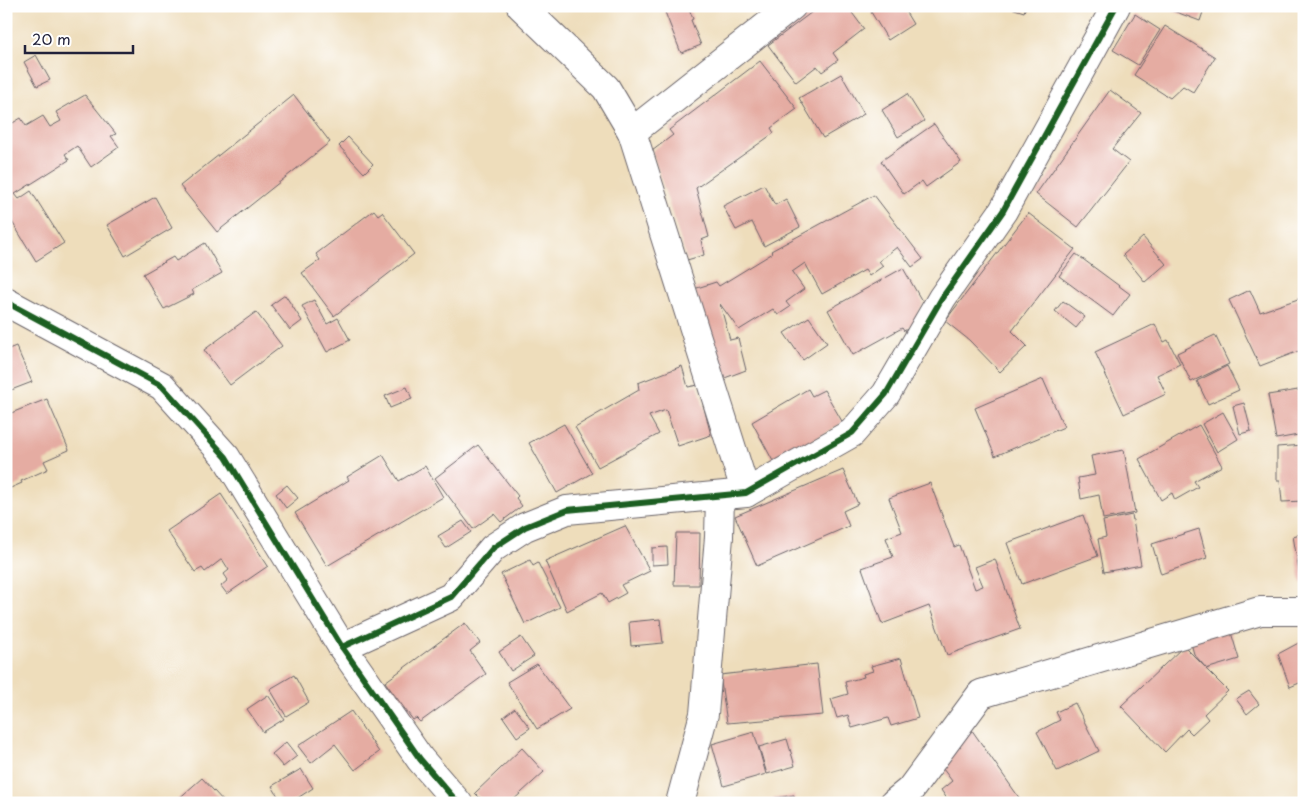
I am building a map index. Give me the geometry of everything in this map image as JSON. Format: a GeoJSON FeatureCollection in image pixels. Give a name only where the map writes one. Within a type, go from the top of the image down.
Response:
{"type":"FeatureCollection","features":[{"type":"Feature","properties":{"kind":"street"},"geometry":{"type":"LineString","coordinates":[[520,6],[606,88],[632,132],[746,493]]}},
{"type":"Feature","properties":{"kind":"street"},"geometry":{"type":"LineString","coordinates":[[632,132],[792,6]]}},
{"type":"Feature","properties":{"kind":"street"},"geometry":{"type":"LineString","coordinates":[[342,647],[451,597],[493,548],[525,526],[567,510],[746,493],[852,433],[886,394],[942,298],[1003,211],[1116,6]]}},
{"type":"Feature","properties":{"kind":"street"},"geometry":{"type":"LineString","coordinates":[[6,302],[162,386],[226,457],[342,647],[420,760],[458,803]]}},
{"type":"Feature","properties":{"kind":"street"},"geometry":{"type":"LineString","coordinates":[[680,803],[704,714],[720,537],[720,496]]}},
{"type":"Feature","properties":{"kind":"street"},"geometry":{"type":"LineString","coordinates":[[894,803],[910,790],[981,694],[1260,611],[1304,611]]}},
{"type":"Feature","properties":{"kind":"building"},"geometry":{"type":"Polygon","coordinates":[[[678,6],[688,6],[693,19],[691,20],[701,45],[681,53],[665,12],[678,6]]]}},
{"type":"Feature","properties":{"kind":"building"},"geometry":{"type":"Polygon","coordinates":[[[820,6],[847,6],[864,29],[833,53],[838,60],[822,72],[817,66],[796,82],[768,45],[820,6]]]}},
{"type":"Feature","properties":{"kind":"building"},"geometry":{"type":"Polygon","coordinates":[[[881,6],[902,6],[913,24],[888,40],[871,12],[881,6]]]}},
{"type":"Feature","properties":{"kind":"building"},"geometry":{"type":"Polygon","coordinates":[[[1005,6],[1026,6],[1024,12],[1005,6]]]}},
{"type":"Feature","properties":{"kind":"building"},"geometry":{"type":"Polygon","coordinates":[[[1160,6],[1205,6],[1200,21],[1160,6]]]}},
{"type":"Feature","properties":{"kind":"building"},"geometry":{"type":"Polygon","coordinates":[[[1135,14],[1160,30],[1138,65],[1113,50],[1135,14]]]}},
{"type":"Feature","properties":{"kind":"building"},"geometry":{"type":"Polygon","coordinates":[[[1165,26],[1215,57],[1193,92],[1183,86],[1170,98],[1134,75],[1165,26]]]}},
{"type":"Feature","properties":{"kind":"building"},"geometry":{"type":"Polygon","coordinates":[[[36,55],[50,80],[37,86],[24,62],[36,55]]]}},
{"type":"Feature","properties":{"kind":"building"},"geometry":{"type":"Polygon","coordinates":[[[760,61],[797,109],[771,128],[774,133],[696,188],[709,237],[701,240],[704,255],[687,260],[652,151],[673,135],[669,130],[760,61]]]}},
{"type":"Feature","properties":{"kind":"building"},"geometry":{"type":"Polygon","coordinates":[[[841,74],[864,114],[823,138],[799,98],[841,74]]]}},
{"type":"Feature","properties":{"kind":"building"},"geometry":{"type":"Polygon","coordinates":[[[1110,90],[1141,113],[1112,149],[1129,162],[1078,227],[1036,194],[1110,90]]]}},
{"type":"Feature","properties":{"kind":"building"},"geometry":{"type":"Polygon","coordinates":[[[907,94],[924,121],[898,137],[882,110],[907,94]]]}},
{"type":"Feature","properties":{"kind":"building"},"geometry":{"type":"Polygon","coordinates":[[[85,95],[116,134],[111,136],[119,147],[91,167],[77,146],[65,154],[69,160],[15,194],[19,199],[31,191],[64,243],[36,261],[6,212],[6,127],[21,118],[26,126],[43,116],[50,127],[61,121],[56,112],[85,95]]]}},
{"type":"Feature","properties":{"kind":"building"},"geometry":{"type":"Polygon","coordinates":[[[294,95],[330,142],[217,232],[180,186],[294,95]]]}},
{"type":"Feature","properties":{"kind":"building"},"geometry":{"type":"Polygon","coordinates":[[[934,124],[961,162],[926,187],[922,181],[904,194],[881,161],[934,124]]]}},
{"type":"Feature","properties":{"kind":"building"},"geometry":{"type":"Polygon","coordinates":[[[348,137],[373,164],[364,173],[339,146],[348,137]]]}},
{"type":"Feature","properties":{"kind":"building"},"geometry":{"type":"Polygon","coordinates":[[[764,185],[775,205],[786,199],[800,227],[764,246],[752,222],[736,230],[723,206],[764,185]]]}},
{"type":"Feature","properties":{"kind":"building"},"geometry":{"type":"Polygon","coordinates":[[[874,195],[923,259],[912,267],[897,247],[879,261],[883,266],[869,276],[865,270],[822,294],[805,263],[792,272],[804,289],[786,302],[790,307],[778,315],[773,309],[739,330],[720,304],[730,340],[738,338],[746,370],[722,379],[694,289],[716,282],[719,286],[773,253],[771,251],[874,195]]]}},
{"type":"Feature","properties":{"kind":"building"},"geometry":{"type":"Polygon","coordinates":[[[155,197],[172,228],[125,256],[107,225],[155,197]]]}},
{"type":"Feature","properties":{"kind":"building"},"geometry":{"type":"Polygon","coordinates":[[[374,210],[378,215],[382,212],[414,254],[334,316],[302,273],[320,260],[316,254],[374,210]]]}},
{"type":"Feature","properties":{"kind":"building"},"geometry":{"type":"Polygon","coordinates":[[[1028,213],[1075,249],[1012,331],[1027,346],[1000,372],[969,340],[945,321],[1028,213]]]}},
{"type":"Feature","properties":{"kind":"building"},"geometry":{"type":"Polygon","coordinates":[[[1143,237],[1166,264],[1145,282],[1123,255],[1143,237]]]}},
{"type":"Feature","properties":{"kind":"building"},"geometry":{"type":"Polygon","coordinates":[[[205,243],[222,273],[192,290],[194,294],[164,309],[143,274],[173,257],[176,261],[205,243]]]}},
{"type":"Feature","properties":{"kind":"building"},"geometry":{"type":"Polygon","coordinates":[[[1076,254],[1130,294],[1113,316],[1059,276],[1076,254]]]}},
{"type":"Feature","properties":{"kind":"building"},"geometry":{"type":"Polygon","coordinates":[[[903,268],[923,303],[912,326],[904,331],[902,328],[853,355],[828,310],[903,268]]]}},
{"type":"Feature","properties":{"kind":"building"},"geometry":{"type":"Polygon","coordinates":[[[1250,290],[1260,312],[1304,297],[1304,349],[1260,366],[1229,300],[1250,290]]]}},
{"type":"Feature","properties":{"kind":"building"},"geometry":{"type":"Polygon","coordinates":[[[285,295],[302,321],[290,330],[271,305],[285,295]]]}},
{"type":"Feature","properties":{"kind":"building"},"geometry":{"type":"Polygon","coordinates":[[[314,300],[327,324],[338,318],[350,340],[327,352],[302,306],[314,300]]]}},
{"type":"Feature","properties":{"kind":"building"},"geometry":{"type":"Polygon","coordinates":[[[1063,301],[1085,317],[1076,328],[1055,311],[1063,301]]]}},
{"type":"Feature","properties":{"kind":"building"},"geometry":{"type":"Polygon","coordinates":[[[256,312],[282,346],[230,385],[204,350],[256,312]]]}},
{"type":"Feature","properties":{"kind":"building"},"geometry":{"type":"Polygon","coordinates":[[[809,317],[827,343],[803,360],[784,333],[809,317]]]}},
{"type":"Feature","properties":{"kind":"building"},"geometry":{"type":"Polygon","coordinates":[[[1155,324],[1164,342],[1168,340],[1180,364],[1157,375],[1166,394],[1124,414],[1095,352],[1155,324]]]}},
{"type":"Feature","properties":{"kind":"building"},"geometry":{"type":"Polygon","coordinates":[[[1215,335],[1229,364],[1191,382],[1177,353],[1215,335]]]}},
{"type":"Feature","properties":{"kind":"building"},"geometry":{"type":"Polygon","coordinates":[[[16,346],[32,382],[6,392],[6,350],[16,346]]]}},
{"type":"Feature","properties":{"kind":"building"},"geometry":{"type":"Polygon","coordinates":[[[682,366],[688,387],[698,385],[711,435],[678,446],[666,410],[649,416],[659,434],[598,467],[575,427],[639,390],[638,383],[682,366]]]}},
{"type":"Feature","properties":{"kind":"building"},"geometry":{"type":"Polygon","coordinates":[[[1227,366],[1239,390],[1208,404],[1197,381],[1227,366]]]}},
{"type":"Feature","properties":{"kind":"building"},"geometry":{"type":"Polygon","coordinates":[[[1043,379],[1064,427],[995,456],[975,408],[1043,379]]]}},
{"type":"Feature","properties":{"kind":"building"},"geometry":{"type":"Polygon","coordinates":[[[407,387],[412,399],[390,408],[385,396],[407,387]]]}},
{"type":"Feature","properties":{"kind":"building"},"geometry":{"type":"Polygon","coordinates":[[[808,389],[812,396],[824,390],[843,423],[774,463],[752,422],[808,389]]]}},
{"type":"Feature","properties":{"kind":"building"},"geometry":{"type":"Polygon","coordinates":[[[1304,389],[1304,434],[1276,439],[1268,395],[1304,389]]]}},
{"type":"Feature","properties":{"kind":"building"},"geometry":{"type":"Polygon","coordinates":[[[47,399],[69,450],[44,461],[48,469],[6,490],[6,415],[47,399]]]}},
{"type":"Feature","properties":{"kind":"building"},"geometry":{"type":"Polygon","coordinates":[[[1244,403],[1251,431],[1240,434],[1233,406],[1244,403]]]}},
{"type":"Feature","properties":{"kind":"building"},"geometry":{"type":"Polygon","coordinates":[[[1223,412],[1238,439],[1217,452],[1202,424],[1223,412]]]}},
{"type":"Feature","properties":{"kind":"building"},"geometry":{"type":"Polygon","coordinates":[[[564,424],[592,473],[557,493],[529,443],[564,424]]]}},
{"type":"Feature","properties":{"kind":"building"},"geometry":{"type":"Polygon","coordinates":[[[1199,425],[1222,466],[1194,481],[1198,487],[1175,500],[1172,493],[1161,500],[1139,459],[1199,425]]]}},
{"type":"Feature","properties":{"kind":"building"},"geometry":{"type":"Polygon","coordinates":[[[478,445],[518,496],[516,498],[522,506],[501,522],[494,514],[473,529],[435,478],[478,445]]]}},
{"type":"Feature","properties":{"kind":"building"},"geometry":{"type":"Polygon","coordinates":[[[1304,445],[1304,501],[1282,502],[1280,480],[1277,480],[1277,447],[1304,445]]]}},
{"type":"Feature","properties":{"kind":"building"},"geometry":{"type":"Polygon","coordinates":[[[1124,450],[1135,513],[1103,519],[1099,495],[1081,499],[1078,478],[1095,475],[1091,456],[1124,450]]]}},
{"type":"Feature","properties":{"kind":"building"},"geometry":{"type":"Polygon","coordinates":[[[383,455],[399,481],[425,466],[443,497],[327,566],[295,513],[349,480],[347,477],[383,455]]]}},
{"type":"Feature","properties":{"kind":"building"},"geometry":{"type":"Polygon","coordinates":[[[843,470],[858,504],[843,511],[849,526],[757,566],[735,516],[843,470]]]}},
{"type":"Feature","properties":{"kind":"building"},"geometry":{"type":"Polygon","coordinates":[[[930,483],[954,547],[959,545],[975,589],[983,586],[975,567],[995,559],[1020,629],[947,655],[929,606],[882,624],[862,568],[893,557],[886,538],[902,532],[889,498],[930,483]]]}},
{"type":"Feature","properties":{"kind":"building"},"geometry":{"type":"Polygon","coordinates":[[[287,485],[298,498],[286,508],[276,494],[287,485]]]}},
{"type":"Feature","properties":{"kind":"building"},"geometry":{"type":"Polygon","coordinates":[[[221,494],[268,566],[227,594],[221,586],[228,580],[224,574],[229,570],[222,559],[205,572],[202,568],[195,572],[167,531],[221,494]]]}},
{"type":"Feature","properties":{"kind":"building"},"geometry":{"type":"Polygon","coordinates":[[[1083,515],[1098,556],[1022,584],[1007,543],[1083,515]]]}},
{"type":"Feature","properties":{"kind":"building"},"geometry":{"type":"Polygon","coordinates":[[[1132,515],[1141,565],[1104,572],[1098,539],[1106,537],[1103,521],[1132,515]]]}},
{"type":"Feature","properties":{"kind":"building"},"geometry":{"type":"Polygon","coordinates":[[[463,521],[471,532],[446,548],[438,536],[463,521]]]}},
{"type":"Feature","properties":{"kind":"building"},"geometry":{"type":"Polygon","coordinates":[[[625,526],[650,571],[621,585],[626,593],[608,603],[602,593],[567,611],[545,561],[625,526]]]}},
{"type":"Feature","properties":{"kind":"building"},"geometry":{"type":"Polygon","coordinates":[[[1199,529],[1207,558],[1161,574],[1152,544],[1199,529]]]}},
{"type":"Feature","properties":{"kind":"building"},"geometry":{"type":"Polygon","coordinates":[[[676,533],[700,533],[699,585],[674,585],[676,533]]]}},
{"type":"Feature","properties":{"kind":"building"},"geometry":{"type":"Polygon","coordinates":[[[1304,533],[1304,583],[1301,583],[1293,536],[1304,533]]]}},
{"type":"Feature","properties":{"kind":"building"},"geometry":{"type":"Polygon","coordinates":[[[667,547],[668,564],[652,565],[652,548],[667,547]]]}},
{"type":"Feature","properties":{"kind":"building"},"geometry":{"type":"Polygon","coordinates":[[[530,560],[533,566],[538,563],[560,607],[525,624],[501,574],[530,560]]]}},
{"type":"Feature","properties":{"kind":"building"},"geometry":{"type":"Polygon","coordinates":[[[660,619],[663,643],[631,646],[629,622],[660,619]]]}},
{"type":"Feature","properties":{"kind":"building"},"geometry":{"type":"Polygon","coordinates":[[[465,623],[480,643],[470,651],[486,674],[420,722],[416,718],[413,720],[385,682],[465,623]]]}},
{"type":"Feature","properties":{"kind":"building"},"geometry":{"type":"Polygon","coordinates":[[[1230,629],[1239,659],[1206,669],[1228,691],[1204,714],[1208,719],[1192,734],[1187,729],[1165,752],[1121,706],[1184,646],[1206,668],[1194,654],[1190,640],[1230,629]]]}},
{"type":"Feature","properties":{"kind":"building"},"geometry":{"type":"Polygon","coordinates":[[[521,637],[534,656],[511,671],[499,652],[521,637]]]}},
{"type":"Feature","properties":{"kind":"building"},"geometry":{"type":"Polygon","coordinates":[[[1304,640],[1304,681],[1290,687],[1278,654],[1304,640]]]}},
{"type":"Feature","properties":{"kind":"building"},"geometry":{"type":"Polygon","coordinates":[[[901,658],[918,718],[891,726],[888,718],[852,728],[848,715],[837,718],[831,699],[848,694],[845,682],[864,677],[863,674],[873,671],[871,666],[901,658]]]}},
{"type":"Feature","properties":{"kind":"building"},"geometry":{"type":"Polygon","coordinates":[[[537,664],[570,709],[537,729],[507,682],[537,664]]]}},
{"type":"Feature","properties":{"kind":"building"},"geometry":{"type":"Polygon","coordinates":[[[817,664],[823,715],[727,723],[720,675],[817,664]]]}},
{"type":"Feature","properties":{"kind":"building"},"geometry":{"type":"Polygon","coordinates":[[[294,675],[309,702],[286,716],[270,689],[294,675]]]}},
{"type":"Feature","properties":{"kind":"building"},"geometry":{"type":"Polygon","coordinates":[[[1249,691],[1259,704],[1247,714],[1236,699],[1249,691]]]}},
{"type":"Feature","properties":{"kind":"building"},"geometry":{"type":"Polygon","coordinates":[[[268,695],[284,719],[263,732],[247,709],[268,695]]]}},
{"type":"Feature","properties":{"kind":"building"},"geometry":{"type":"Polygon","coordinates":[[[1075,703],[1099,751],[1057,771],[1037,732],[1060,720],[1056,712],[1075,703]]]}},
{"type":"Feature","properties":{"kind":"building"},"geometry":{"type":"Polygon","coordinates":[[[515,708],[530,728],[517,737],[503,717],[515,708]]]}},
{"type":"Feature","properties":{"kind":"building"},"geometry":{"type":"Polygon","coordinates":[[[351,711],[379,752],[355,770],[335,744],[311,763],[298,746],[351,711]]]}},
{"type":"Feature","properties":{"kind":"building"},"geometry":{"type":"Polygon","coordinates":[[[969,726],[1020,799],[1015,803],[950,803],[941,790],[952,781],[940,765],[969,726]]]}},
{"type":"Feature","properties":{"kind":"building"},"geometry":{"type":"Polygon","coordinates":[[[754,732],[766,774],[724,786],[712,744],[754,732]]]}},
{"type":"Feature","properties":{"kind":"building"},"geometry":{"type":"Polygon","coordinates":[[[787,739],[795,766],[767,774],[759,747],[787,739]]]}},
{"type":"Feature","properties":{"kind":"building"},"geometry":{"type":"Polygon","coordinates":[[[286,742],[297,756],[283,767],[272,754],[286,742]]]}},
{"type":"Feature","properties":{"kind":"building"},"geometry":{"type":"Polygon","coordinates":[[[522,748],[544,772],[510,803],[485,803],[475,793],[522,748]]]}},
{"type":"Feature","properties":{"kind":"building"},"geometry":{"type":"Polygon","coordinates":[[[301,769],[313,788],[290,803],[282,803],[272,786],[301,769]]]}},
{"type":"Feature","properties":{"kind":"building"},"geometry":{"type":"Polygon","coordinates":[[[202,778],[225,803],[177,803],[176,801],[202,778]]]}},
{"type":"Feature","properties":{"kind":"building"},"geometry":{"type":"Polygon","coordinates":[[[794,795],[795,803],[754,803],[754,802],[794,795]]]}},
{"type":"Feature","properties":{"kind":"cycle path"},"geometry":{"type":"LineString","coordinates":[[342,647],[451,597],[493,548],[525,527],[567,510],[746,493],[852,433],[886,394],[942,298],[1003,211],[1116,6]]}},
{"type":"Feature","properties":{"kind":"cycle path"},"geometry":{"type":"LineString","coordinates":[[6,302],[162,386],[226,457],[342,647],[420,759],[458,803]]}}]}
